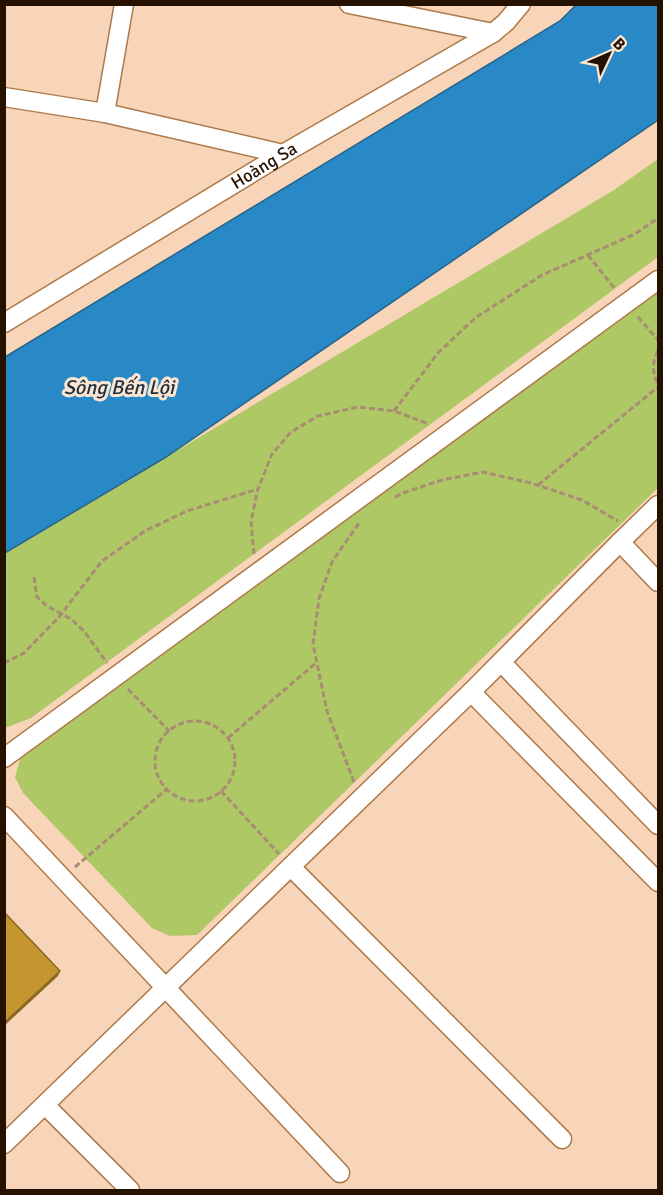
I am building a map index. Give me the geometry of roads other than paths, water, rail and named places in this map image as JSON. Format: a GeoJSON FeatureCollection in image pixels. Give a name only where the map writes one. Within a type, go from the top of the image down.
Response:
{"type":"FeatureCollection","features":[{"type":"Feature","properties":{"kind":"street"},"geometry":{"type":"LineString","coordinates":[[105,113],[124,4]]}},
{"type":"Feature","properties":{"kind":"street"},"geometry":{"type":"LineString","coordinates":[[349,4],[493,33]]}},
{"type":"Feature","properties":{"kind":"street","name":"Hoàng Sa"},"geometry":{"type":"LineString","coordinates":[[4,323],[283,154],[493,33],[521,4]]}},
{"type":"Feature","properties":{"kind":"street"},"geometry":{"type":"LineString","coordinates":[[4,97],[105,113],[283,154]]}},
{"type":"Feature","properties":{"kind":"street"},"geometry":{"type":"LineString","coordinates":[[4,758],[658,280]]}},
{"type":"Feature","properties":{"kind":"street"},"geometry":{"type":"LineString","coordinates":[[4,1144],[471,692],[658,505]]}},
{"type":"Feature","properties":{"kind":"street"},"geometry":{"type":"LineString","coordinates":[[626,536],[658,582]]}},
{"type":"Feature","properties":{"kind":"street"},"geometry":{"type":"LineString","coordinates":[[501,662],[658,825]]}},
{"type":"Feature","properties":{"kind":"street"},"geometry":{"type":"LineString","coordinates":[[471,692],[658,882]]}},
{"type":"Feature","properties":{"kind":"street"},"geometry":{"type":"LineString","coordinates":[[4,816],[340,1173]]}},
{"type":"Feature","properties":{"kind":"street"},"geometry":{"type":"LineString","coordinates":[[291,867],[562,1139]]}},
{"type":"Feature","properties":{"kind":"street"},"geometry":{"type":"LineString","coordinates":[[45,1105],[130,1191]]}},
{"type":"Feature","properties":{"kind":"water","name":"Sông Bến Lội"},"geometry":{"type":"Polygon","coordinates":[[[576,5],[658,5],[658,120],[166,457],[5,553],[5,357],[560,21],[576,5]]]}}]}
